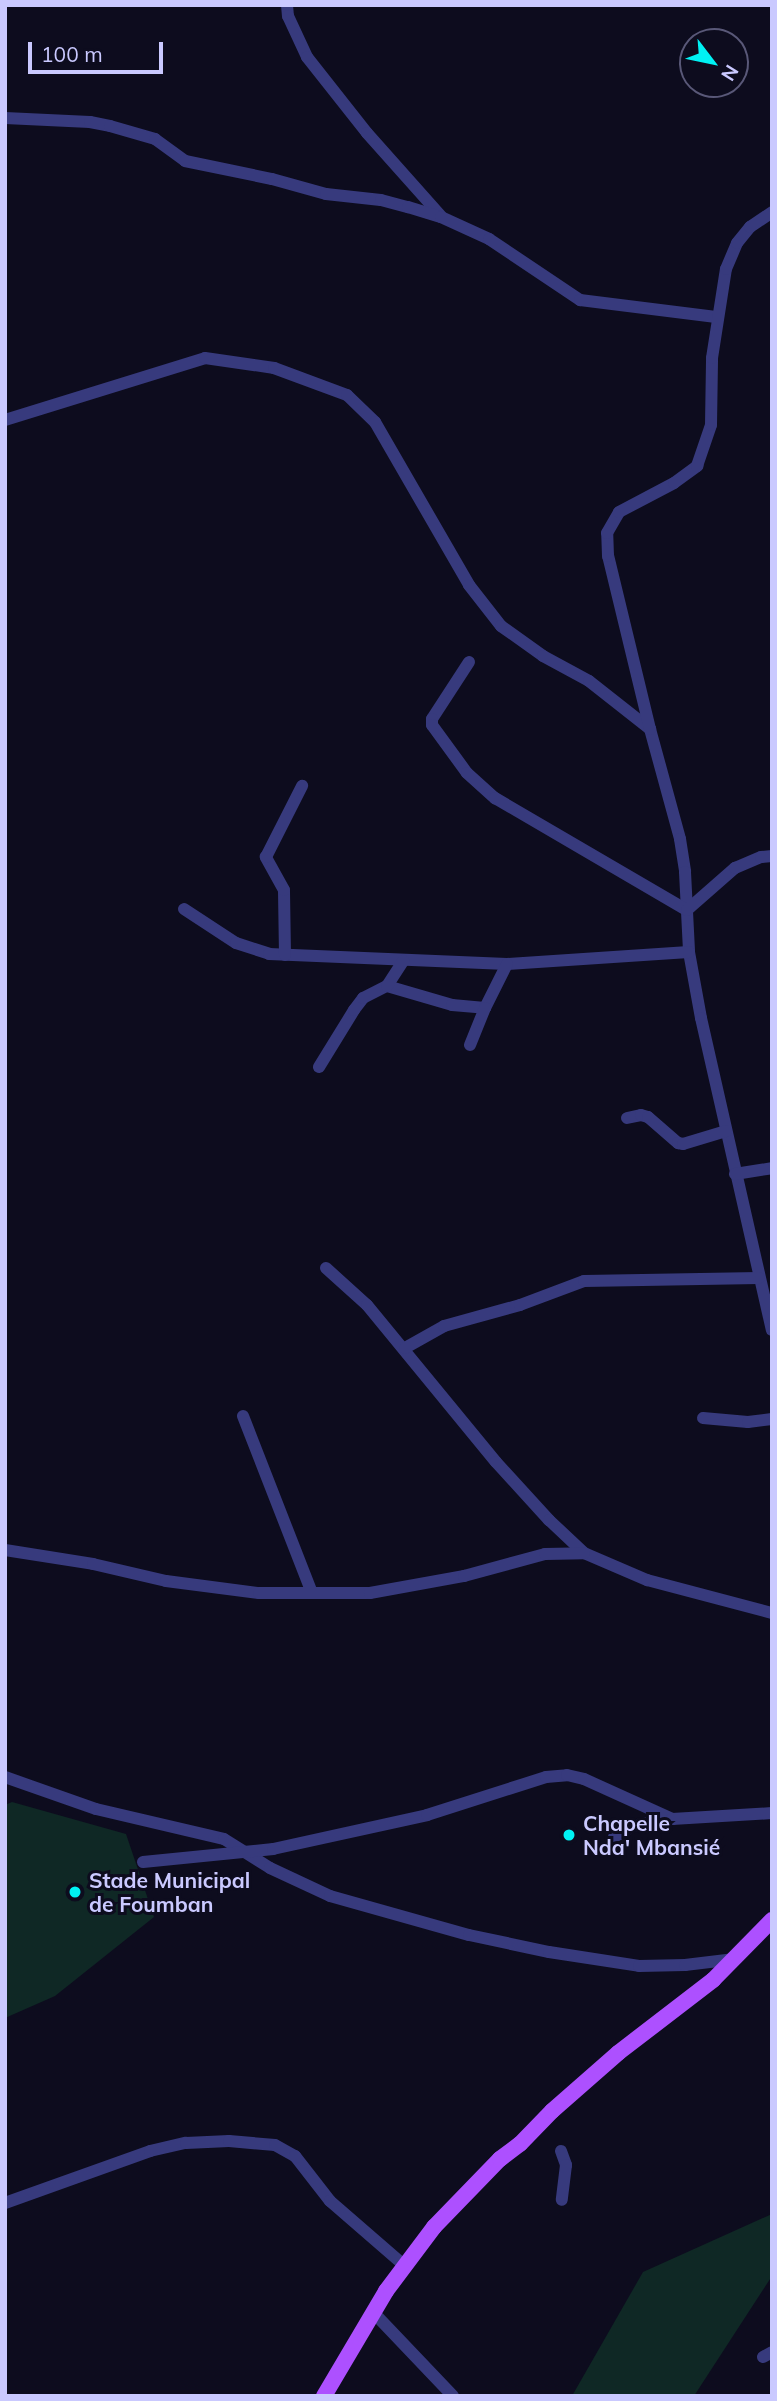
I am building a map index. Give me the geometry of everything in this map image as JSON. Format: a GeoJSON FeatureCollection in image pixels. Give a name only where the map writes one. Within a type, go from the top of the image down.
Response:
{"type":"FeatureCollection","features":[{"type":"Feature","properties":{"kind":"main road"},"geometry":{"type":"LineString","coordinates":[[324,2396],[373,2312],[404,2265],[434,2227],[500,2158],[520,2144],[618,2053],[735,1959],[772,1920]]}},
{"type":"Feature","properties":{"kind":"street"},"geometry":{"type":"LineString","coordinates":[[287,5],[288,16],[307,57],[367,133],[442,217]]}},
{"type":"Feature","properties":{"kind":"street"},"geometry":{"type":"LineString","coordinates":[[5,118],[90,122],[110,126],[155,139],[185,161],[272,179],[326,194],[390,202],[442,217],[489,239],[580,300],[656,307],[716,317]]}},
{"type":"Feature","properties":{"kind":"street"},"geometry":{"type":"LineString","coordinates":[[772,212],[750,227],[737,243],[726,269],[716,317],[710,425],[697,466],[682,478],[619,512],[607,533],[608,556],[680,839],[689,953],[735,1174],[772,1329]]}},
{"type":"Feature","properties":{"kind":"street"},"geometry":{"type":"LineString","coordinates":[[5,420],[183,362],[205,358],[274,368],[347,395],[375,422],[469,585],[501,626],[542,656],[589,681],[650,729]]}},
{"type":"Feature","properties":{"kind":"street"},"geometry":{"type":"LineString","coordinates":[[469,662],[432,719],[432,725],[467,774],[495,798],[687,910]]}},
{"type":"Feature","properties":{"kind":"street"},"geometry":{"type":"LineString","coordinates":[[285,955],[284,890],[266,857],[302,786]]}},
{"type":"Feature","properties":{"kind":"street"},"geometry":{"type":"LineString","coordinates":[[687,910],[735,868],[761,857],[772,856]]}},
{"type":"Feature","properties":{"kind":"street"},"geometry":{"type":"LineString","coordinates":[[184,908],[243,946],[260,953],[507,964],[689,953]]}},
{"type":"Feature","properties":{"kind":"street"},"geometry":{"type":"LineString","coordinates":[[319,1067],[363,999],[387,986],[403,961]]}},
{"type":"Feature","properties":{"kind":"street"},"geometry":{"type":"LineString","coordinates":[[470,1045],[507,964]]}},
{"type":"Feature","properties":{"kind":"street"},"geometry":{"type":"LineString","coordinates":[[387,986],[452,1005],[485,1008]]}},
{"type":"Feature","properties":{"kind":"street"},"geometry":{"type":"LineString","coordinates":[[628,1118],[641,1115],[648,1117],[677,1143],[682,1144],[726,1130]]}},
{"type":"Feature","properties":{"kind":"street"},"geometry":{"type":"LineString","coordinates":[[735,1174],[772,1168]]}},
{"type":"Feature","properties":{"kind":"street"},"geometry":{"type":"LineString","coordinates":[[326,1268],[367,1305],[496,1462],[557,1529],[584,1553],[648,1580],[772,1613]]}},
{"type":"Feature","properties":{"kind":"street"},"geometry":{"type":"LineString","coordinates":[[405,1348],[444,1326],[520,1305],[584,1281],[759,1278]]}},
{"type":"Feature","properties":{"kind":"street"},"geometry":{"type":"LineString","coordinates":[[243,1416],[312,1593]]}},
{"type":"Feature","properties":{"kind":"street"},"geometry":{"type":"LineString","coordinates":[[703,1418],[748,1422],[772,1419]]}},
{"type":"Feature","properties":{"kind":"street"},"geometry":{"type":"LineString","coordinates":[[5,1549],[213,1589],[312,1593],[370,1593],[464,1576],[545,1554],[584,1553]]}},
{"type":"Feature","properties":{"kind":"street"},"geometry":{"type":"LineString","coordinates":[[143,1862],[250,1853],[427,1815],[546,1777],[568,1775],[584,1779],[672,1819]]}},
{"type":"Feature","properties":{"kind":"street"},"geometry":{"type":"LineString","coordinates":[[5,1777],[96,1809],[224,1839],[270,1868],[330,1896],[482,1938],[639,1966],[685,1965],[735,1959]]}},
{"type":"Feature","properties":{"kind":"street"},"geometry":{"type":"LineString","coordinates":[[614,1837],[632,1826],[672,1819],[772,1813]]}},
{"type":"Feature","properties":{"kind":"street"},"geometry":{"type":"LineString","coordinates":[[5,2203],[150,2151],[186,2143],[229,2141],[275,2146],[295,2156],[330,2201],[404,2265]]}},
{"type":"Feature","properties":{"kind":"street"},"geometry":{"type":"LineString","coordinates":[[561,2151],[566,2165],[562,2200]]}},
{"type":"Feature","properties":{"kind":"street"},"geometry":{"type":"LineString","coordinates":[[373,2312],[453,2396]]}},
{"type":"Feature","properties":{"kind":"green space","name":"Stade Municipal de Foumban"},"geometry":{"type":"Polygon","coordinates":[[[12,1802],[126,1834],[154,1917],[55,1996],[5,2018],[5,1805],[12,1802]]]}},
{"type":"Feature","properties":{"kind":"green space"},"geometry":{"type":"Polygon","coordinates":[[[772,2214],[772,2276],[694,2396],[572,2396],[643,2272],[772,2214]]]}},
{"type":"Feature","properties":{"kind":"place","name":"Chapelle Nda' Mbansié"},"geometry":{"type":"Point","coordinates":[569,1835]}},
{"type":"Feature","properties":{"kind":"place","name":"Stade Municipal de Foumban"},"geometry":{"type":"Point","coordinates":[75,1892]}}]}
